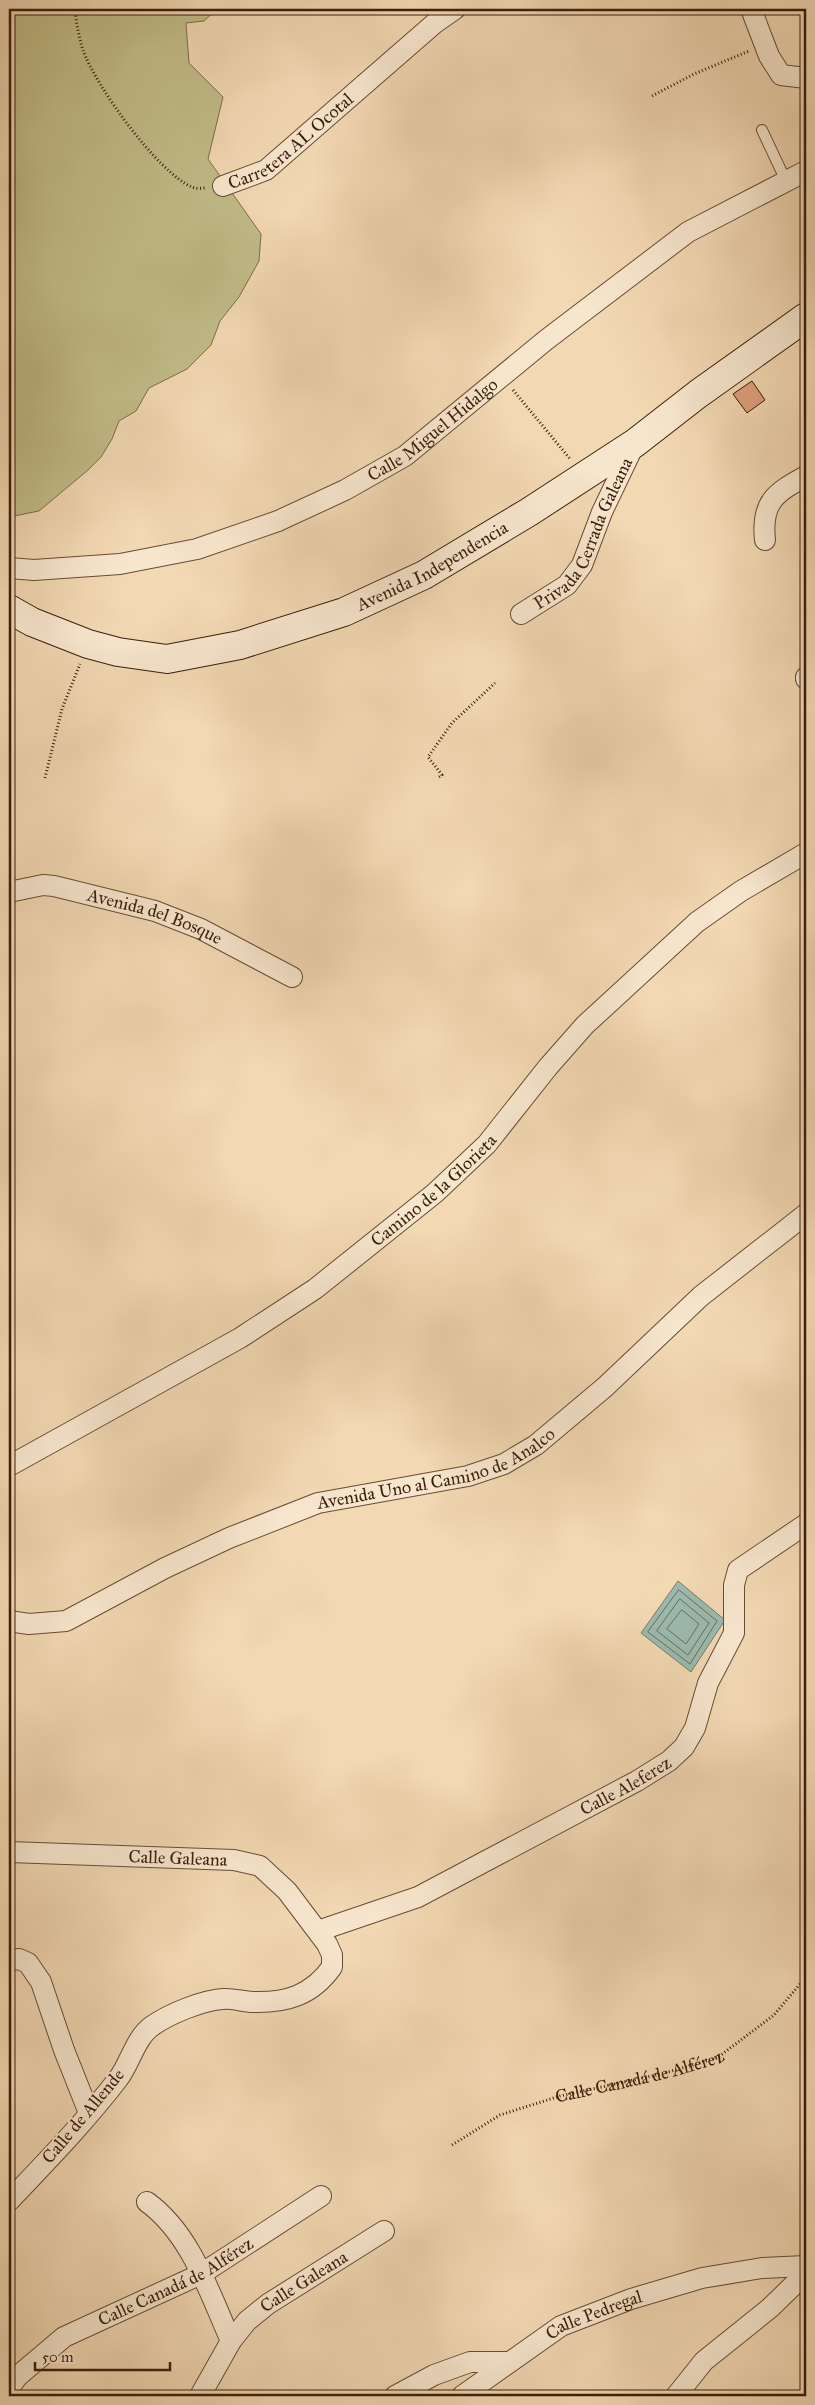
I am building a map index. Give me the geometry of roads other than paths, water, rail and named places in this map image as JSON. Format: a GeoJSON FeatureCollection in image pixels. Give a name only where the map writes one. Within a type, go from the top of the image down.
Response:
{"type":"FeatureCollection","features":[{"type":"Feature","properties":{"kind":"street","name":"Carretera AL Ocotal"},"geometry":{"type":"LineString","coordinates":[[223,186],[266,170],[435,23],[455,9]]}},
{"type":"Feature","properties":{"kind":"street"},"geometry":{"type":"LineString","coordinates":[[751,9],[774,64],[781,75],[806,78]]}},
{"type":"Feature","properties":{"kind":"street","name":"Calle Miguel Hidalgo"},"geometry":{"type":"LineString","coordinates":[[9,568],[34,570],[120,564],[197,550],[278,520],[345,490],[405,456],[503,378],[546,340],[688,232],[806,171]]}},
{"type":"Feature","properties":{"kind":"street","name":"Avenida Independencia"},"geometry":{"type":"LineString","coordinates":[[9,609],[32,622],[88,644],[118,652],[167,658],[240,646],[344,612],[424,575],[529,512],[635,443],[698,394],[806,317]]}},
{"type":"Feature","properties":{"kind":"street","name":"Privada Cerrada Galeana"},"geometry":{"type":"LineString","coordinates":[[521,614],[567,585],[582,564],[602,512],[635,443]]}},
{"type":"Feature","properties":{"kind":"street"},"geometry":{"type":"LineString","coordinates":[[765,540],[763,522],[772,499],[786,487],[806,476]]}},
{"type":"Feature","properties":{"kind":"street","name":"Camino de la Glorieta"},"geometry":{"type":"LineString","coordinates":[[9,1466],[240,1338],[314,1289],[435,1193],[487,1144],[548,1067],[585,1025],[698,922],[741,891],[806,853]]}},
{"type":"Feature","properties":{"kind":"street","name":"Avenida del Bosque"},"geometry":{"type":"LineString","coordinates":[[9,892],[43,885],[54,886],[155,911],[200,929],[292,977]]}},
{"type":"Feature","properties":{"kind":"street","name":"Avenida Uno al Camino de Analco"},"geometry":{"type":"LineString","coordinates":[[9,1622],[29,1624],[66,1621],[165,1568],[213,1545],[318,1503],[468,1476],[504,1464],[543,1440],[605,1387],[701,1296],[806,1214]]}},
{"type":"Feature","properties":{"kind":"street","name":"Calle Aleferez"},"geometry":{"type":"LineString","coordinates":[[318,1931],[418,1897],[637,1781],[670,1760],[684,1747],[695,1728],[708,1683],[734,1633],[734,1585],[738,1570],[806,1524]]}},
{"type":"Feature","properties":{"kind":"street","name":"Calle Galeana"},"geometry":{"type":"LineString","coordinates":[[9,1852],[234,1860],[260,1866],[287,1891],[318,1931]]}},
{"type":"Feature","properties":{"kind":"street","name":"Calle de Allende"},"geometry":{"type":"LineString","coordinates":[[9,2201],[119,2078],[151,2026],[207,2002],[224,1999],[253,2002],[271,2001],[292,1998],[313,1989],[332,1967],[332,1954],[318,1931]]}},
{"type":"Feature","properties":{"kind":"street"},"geometry":{"type":"LineString","coordinates":[[9,1960],[19,1960],[28,1963],[41,1982],[64,2050],[89,2113]]}},
{"type":"Feature","properties":{"kind":"street","name":"Calle Canadá de Alférez"},"geometry":{"type":"LineString","coordinates":[[9,2388],[24,2371],[64,2337],[201,2274],[321,2196]]}},
{"type":"Feature","properties":{"kind":"street"},"geometry":{"type":"LineString","coordinates":[[147,2202],[164,2215],[177,2230],[201,2274],[231,2341]]}},
{"type":"Feature","properties":{"kind":"street","name":"Calle Galeana"},"geometry":{"type":"LineString","coordinates":[[200,2396],[231,2341],[246,2321],[268,2304],[384,2231]]}},
{"type":"Feature","properties":{"kind":"street","name":"Calle Pedregal"},"geometry":{"type":"LineString","coordinates":[[462,2396],[507,2362],[561,2326],[631,2300],[702,2278],[762,2268],[806,2266]]}},
{"type":"Feature","properties":{"kind":"street"},"geometry":{"type":"LineString","coordinates":[[676,2396],[704,2361],[770,2308],[806,2273]]}},
{"type":"Feature","properties":{"kind":"street"},"geometry":{"type":"LineString","coordinates":[[395,2396],[434,2375],[470,2362],[507,2362]]}},
{"type":"Feature","properties":{"kind":"lane"},"geometry":{"type":"LineString","coordinates":[[762,130],[786,181]]}},
{"type":"Feature","properties":{"kind":"water"},"geometry":{"type":"Polygon","coordinates":[[[678,1581],[725,1620],[691,1672],[641,1633],[678,1581]]]}}]}
